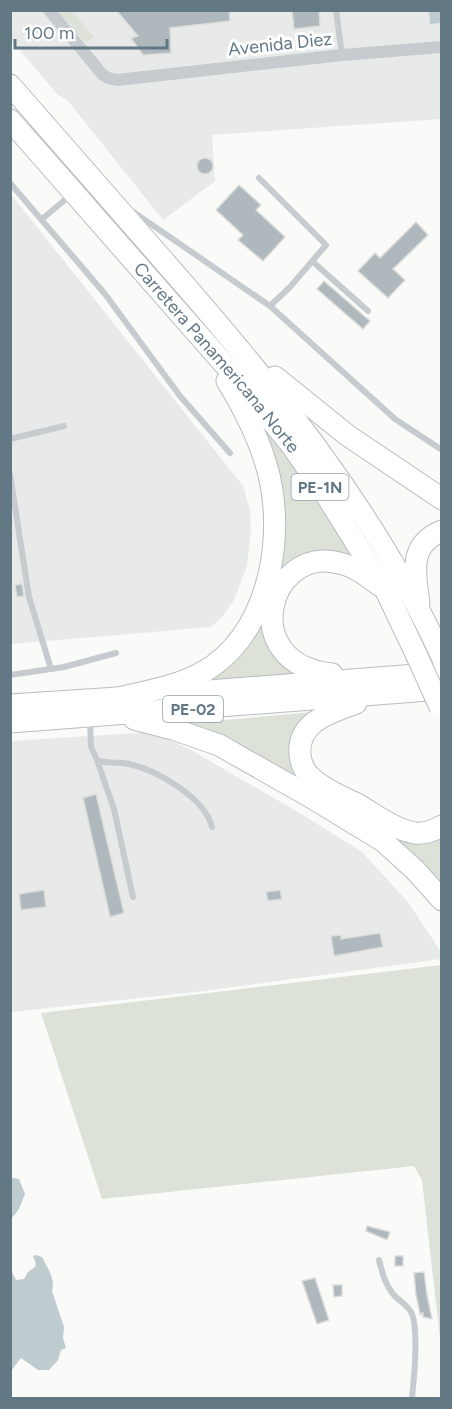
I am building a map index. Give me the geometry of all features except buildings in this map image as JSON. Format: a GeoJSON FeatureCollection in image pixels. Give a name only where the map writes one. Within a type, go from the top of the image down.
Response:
{"type":"FeatureCollection","features":[{"type":"Feature","properties":{"kind":"highway","name":"Carretera Panamericana Norte"},"geometry":{"type":"LineString","coordinates":[[10,86],[241,349],[308,434],[342,483],[420,613],[441,661]]}},
{"type":"Feature","properties":{"kind":"highway","name":"Carretera Panamericana Norte"},"geometry":{"type":"LineString","coordinates":[[10,120],[199,334],[292,446],[326,495],[386,591],[441,703]]}},
{"type":"Feature","properties":{"kind":"highway"},"geometry":{"type":"LineString","coordinates":[[117,706],[191,678],[213,666],[225,656],[242,636],[257,609],[267,581],[274,525],[273,497],[266,465],[255,434],[199,334]]}},
{"type":"Feature","properties":{"kind":"highway"},"geometry":{"type":"LineString","coordinates":[[241,349],[347,435],[441,499]]}},
{"type":"Feature","properties":{"kind":"highway"},"geometry":{"type":"LineString","coordinates":[[420,613],[416,577],[417,555],[428,538],[441,531]]}},
{"type":"Feature","properties":{"kind":"highway"},"geometry":{"type":"LineString","coordinates":[[371,687],[303,668],[291,660],[281,649],[273,630],[273,604],[277,592],[291,574],[311,564],[326,561],[339,562],[354,568],[386,591]]}},
{"type":"Feature","properties":{"kind":"highway","name":"PE-02"},"geometry":{"type":"LineString","coordinates":[[371,687],[441,661]]}},
{"type":"Feature","properties":{"kind":"highway"},"geometry":{"type":"LineString","coordinates":[[371,687],[311,724],[301,744],[300,755],[303,766],[309,776],[319,783],[403,829],[421,833],[441,826]]}},
{"type":"Feature","properties":{"kind":"highway","name":"PE-02"},"geometry":{"type":"LineString","coordinates":[[10,705],[117,706],[371,687],[441,703]]}},
{"type":"Feature","properties":{"kind":"highway"},"geometry":{"type":"LineString","coordinates":[[117,706],[219,746],[309,796],[383,842],[415,870],[441,900]]}},
{"type":"Feature","properties":{"kind":"highway","name":"PE-02"},"geometry":{"type":"LineString","coordinates":[[10,722],[90,716],[117,706]]}},
{"type":"Feature","properties":{"kind":"street","name":"Avenida Diez"},"geometry":{"type":"LineString","coordinates":[[49,10],[93,64],[108,78],[117,80],[342,55],[441,47]]}},
{"type":"Feature","properties":{"kind":"lane"},"geometry":{"type":"LineString","coordinates":[[336,10],[342,55]]}},
{"type":"Feature","properties":{"kind":"lane"},"geometry":{"type":"LineString","coordinates":[[259,178],[326,245],[270,306]]}},
{"type":"Feature","properties":{"kind":"lane"},"geometry":{"type":"LineString","coordinates":[[10,183],[105,294],[180,396],[230,453]]}},
{"type":"Feature","properties":{"kind":"lane"},"geometry":{"type":"LineString","coordinates":[[42,219],[74,192]]}},
{"type":"Feature","properties":{"kind":"lane"},"geometry":{"type":"LineString","coordinates":[[110,199],[140,215],[270,306],[395,419],[441,450]]}},
{"type":"Feature","properties":{"kind":"lane"},"geometry":{"type":"LineString","coordinates":[[312,261],[368,311]]}},
{"type":"Feature","properties":{"kind":"lane"},"geometry":{"type":"LineString","coordinates":[[10,438],[64,426]]}},
{"type":"Feature","properties":{"kind":"lane"},"geometry":{"type":"LineString","coordinates":[[10,474],[29,597],[51,669]]}},
{"type":"Feature","properties":{"kind":"lane"},"geometry":{"type":"LineString","coordinates":[[10,675],[86,662],[116,653]]}},
{"type":"Feature","properties":{"kind":"lane"},"geometry":{"type":"LineString","coordinates":[[10,698],[35,704]]}},
{"type":"Feature","properties":{"kind":"lane"},"geometry":{"type":"LineString","coordinates":[[90,716],[91,747],[114,809],[133,897]]}},
{"type":"Feature","properties":{"kind":"lane"},"geometry":{"type":"LineString","coordinates":[[97,760],[128,763],[155,773],[193,798],[207,814],[212,827]]}},
{"type":"Feature","properties":{"kind":"lane"},"geometry":{"type":"LineString","coordinates":[[379,1260],[388,1287],[413,1315],[415,1351],[412,1398]]}},
{"type":"Feature","properties":{"kind":"shaded area"},"geometry":{"type":"Polygon","coordinates":[[[10,11],[441,11],[441,119],[212,135],[215,181],[163,220],[68,101],[57,94],[11,40],[10,11]]]}},
{"type":"Feature","properties":{"kind":"shaded area"},"geometry":{"type":"Polygon","coordinates":[[[58,11],[72,11],[95,38],[85,42],[58,11]]]}},
{"type":"Feature","properties":{"kind":"shaded area"},"geometry":{"type":"Polygon","coordinates":[[[429,11],[441,11],[441,23],[430,24],[429,11]]]}},
{"type":"Feature","properties":{"kind":"shaded area"},"geometry":{"type":"Polygon","coordinates":[[[10,193],[243,486],[250,510],[251,529],[247,566],[234,600],[222,617],[211,627],[11,644],[10,193]]]}},
{"type":"Feature","properties":{"kind":"shaded area"},"geometry":{"type":"Polygon","coordinates":[[[252,413],[317,497],[362,568],[346,559],[271,587],[276,561],[252,413]]]}},
{"type":"Feature","properties":{"kind":"shaded area"},"geometry":{"type":"Polygon","coordinates":[[[265,604],[305,674],[197,682],[265,604]]]}},
{"type":"Feature","properties":{"kind":"shaded area"},"geometry":{"type":"Polygon","coordinates":[[[314,712],[306,782],[192,726],[191,723],[314,712]]]}},
{"type":"Feature","properties":{"kind":"shaded area"},"geometry":{"type":"Polygon","coordinates":[[[153,732],[191,750],[362,852],[408,902],[441,952],[441,959],[204,991],[11,1012],[11,741],[153,732]]]}},
{"type":"Feature","properties":{"kind":"shaded area"},"geometry":{"type":"Polygon","coordinates":[[[341,805],[441,837],[441,892],[341,805]]]}},
{"type":"Feature","properties":{"kind":"shaded area"},"geometry":{"type":"Polygon","coordinates":[[[441,965],[441,1347],[422,1180],[414,1166],[102,1199],[41,1013],[441,965]]]}},
{"type":"Feature","properties":{"kind":"shaded area"},"geometry":{"type":"Polygon","coordinates":[[[11,1179],[19,1179],[25,1194],[19,1209],[11,1219],[11,1179]]]}},
{"type":"Feature","properties":{"kind":"shaded area"},"geometry":{"type":"Polygon","coordinates":[[[33,1256],[42,1257],[52,1278],[52,1291],[64,1327],[63,1338],[66,1348],[61,1350],[58,1360],[49,1370],[38,1370],[21,1358],[11,1371],[11,1270],[16,1280],[24,1279],[35,1267],[33,1256]]]}}]}
